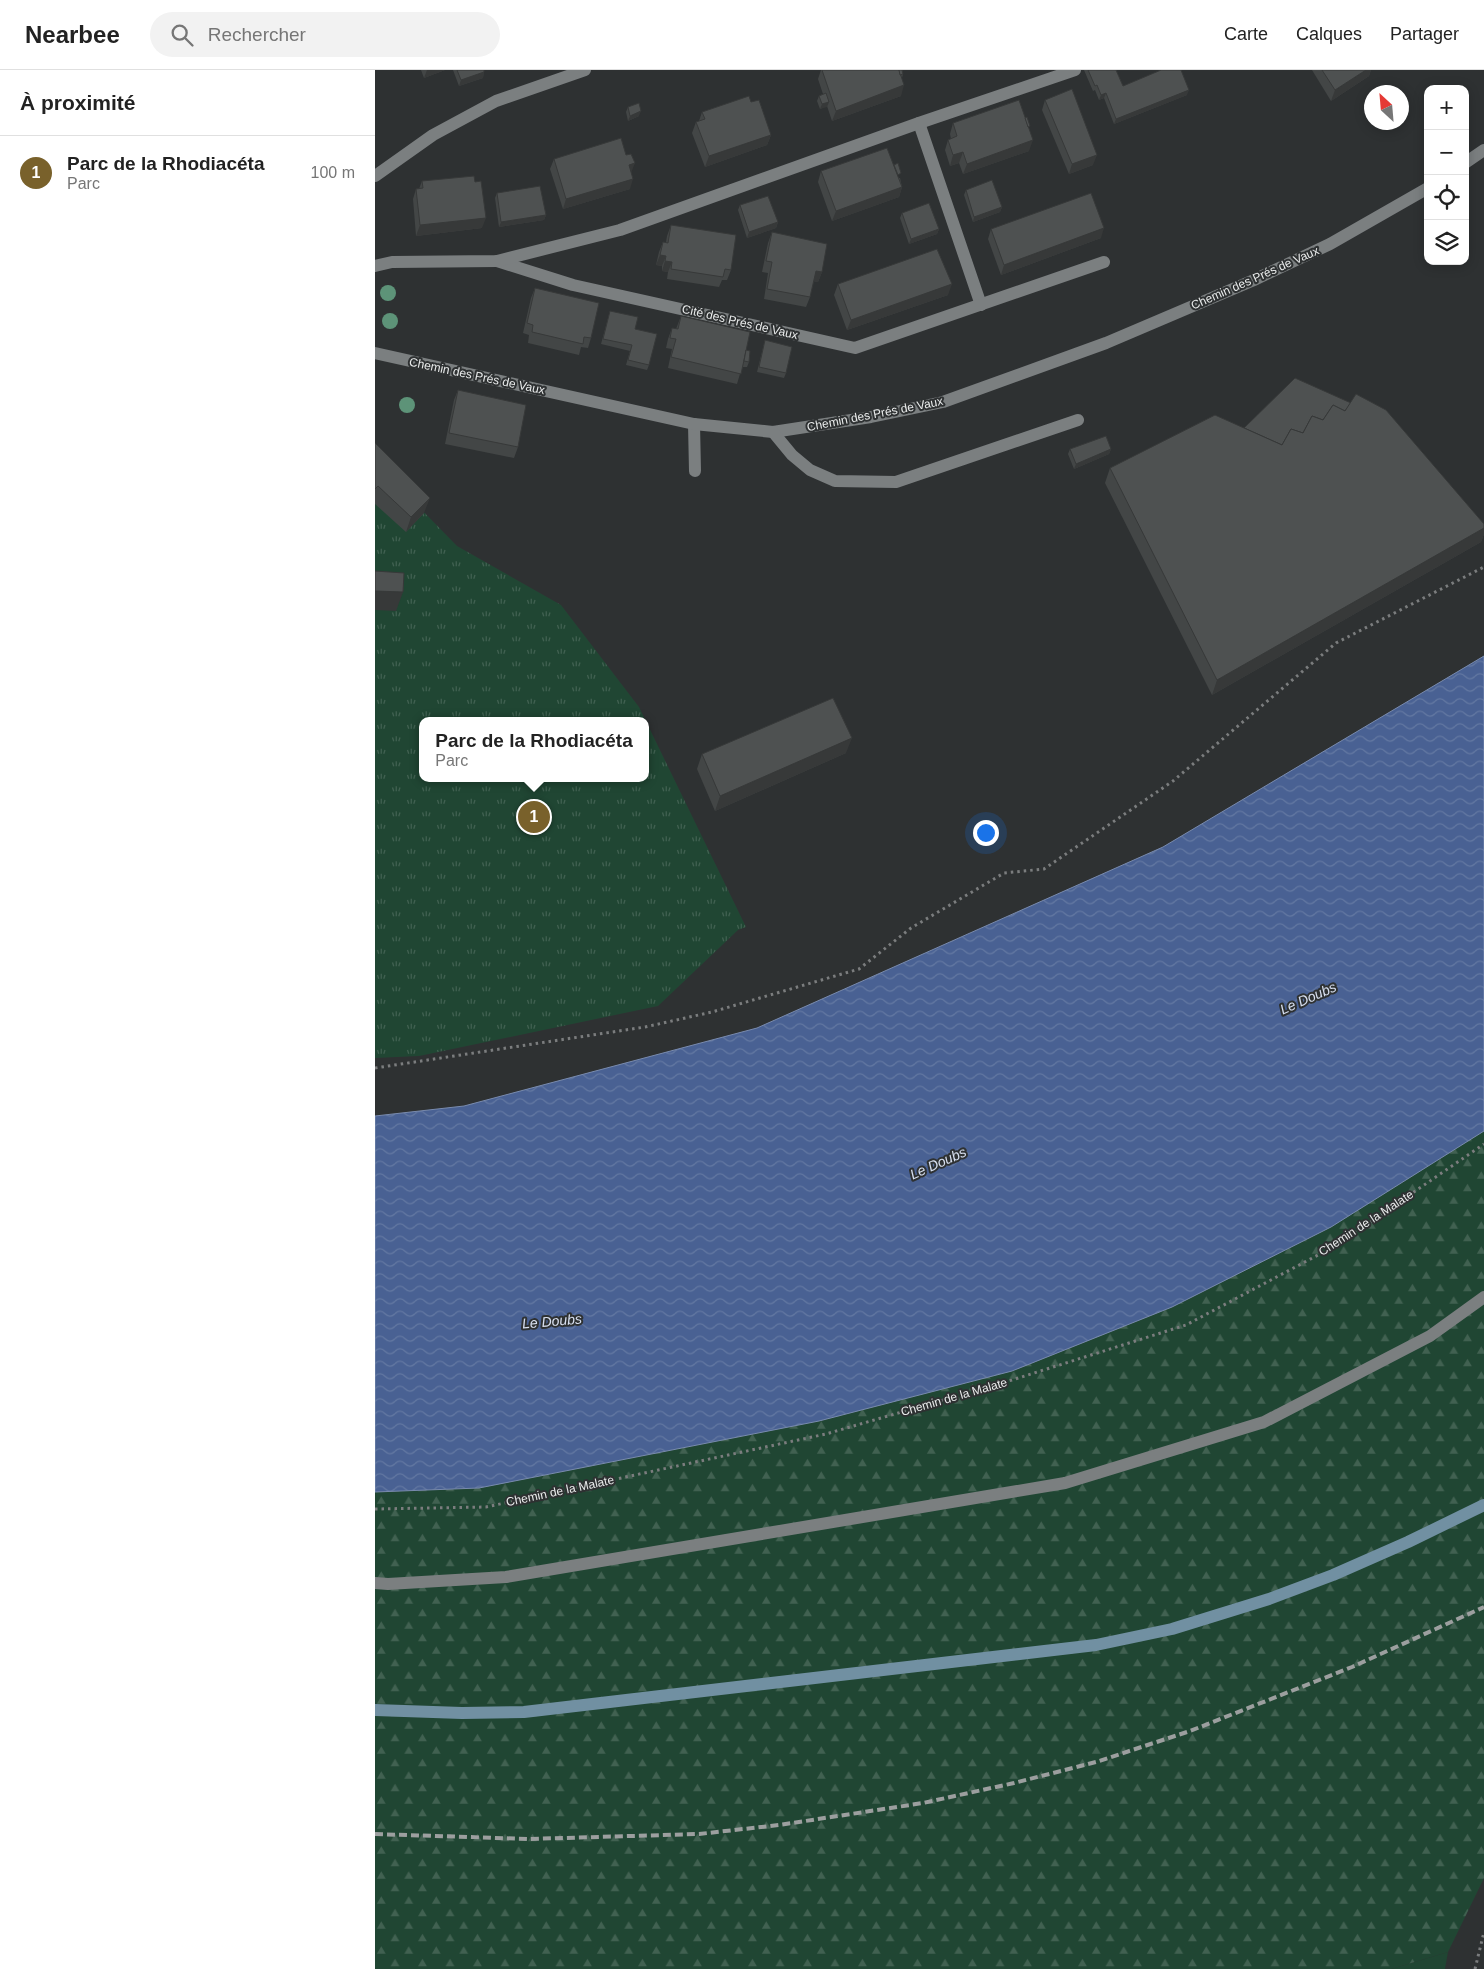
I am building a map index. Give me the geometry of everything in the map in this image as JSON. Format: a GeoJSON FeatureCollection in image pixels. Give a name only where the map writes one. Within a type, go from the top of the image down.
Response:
{"type":"FeatureCollection","features":[{"type":"Feature","properties":{"kind":"main road"},"geometry":{"type":"LineString","coordinates":[[375,1710],[462,1714],[524,1712],[1096,1646],[1172,1629],[1269,1599],[1342,1572],[1484,1505]]}},
{"type":"Feature","properties":{"kind":"street"},"geometry":{"type":"LineString","coordinates":[[375,176],[433,135],[497,101],[585,70]]}},
{"type":"Feature","properties":{"kind":"street","name":"Cité des Prés de Vaux"},"geometry":{"type":"LineString","coordinates":[[375,266],[392,262],[497,261],[620,230],[919,123],[1075,70]]}},
{"type":"Feature","properties":{"kind":"street"},"geometry":{"type":"LineString","coordinates":[[919,123],[981,305]]}},
{"type":"Feature","properties":{"kind":"street"},"geometry":{"type":"LineString","coordinates":[[1469,160],[1484,150]]}},
{"type":"Feature","properties":{"kind":"street","name":"Chemin des Prés de Vaux"},"geometry":{"type":"LineString","coordinates":[[375,354],[693,424],[773,432],[871,417],[943,402],[1106,343],[1254,280],[1330,244],[1424,190]]}},
{"type":"Feature","properties":{"kind":"street","name":"Cité des Prés de Vaux"},"geometry":{"type":"LineString","coordinates":[[497,261],[573,285],[855,348],[1104,262]]}},
{"type":"Feature","properties":{"kind":"street"},"geometry":{"type":"LineString","coordinates":[[773,432],[791,455],[810,470],[835,481],[896,482],[1078,420]]}},
{"type":"Feature","properties":{"kind":"street"},"geometry":{"type":"LineString","coordinates":[[693,424],[695,471]]}},
{"type":"Feature","properties":{"kind":"street"},"geometry":{"type":"LineString","coordinates":[[375,1583],[388,1584],[506,1577],[1065,1483],[1264,1422],[1430,1336],[1484,1297]]}},
{"type":"Feature","properties":{"kind":"path"},"geometry":{"type":"LineString","coordinates":[[375,1068],[645,1027],[712,1012],[859,969],[911,928],[1005,873],[1044,869],[1173,781],[1336,643],[1484,567]]}},
{"type":"Feature","properties":{"kind":"path","name":"Chemin de la Malate"},"geometry":{"type":"LineString","coordinates":[[375,1509],[487,1507],[827,1434],[1013,1380],[1185,1325],[1335,1246],[1484,1144]]}},
{"type":"Feature","properties":{"kind":"path"},"geometry":{"type":"LineString","coordinates":[[1475,1969],[1484,1932]]}},
{"type":"Feature","properties":{"kind":"green space"},"geometry":{"type":"Polygon","coordinates":[[[375,462],[457,546],[561,605],[639,707],[644,717],[419,717],[419,782],[649,782],[649,728],[746,927],[738,930],[658,1006],[419,1056],[375,1058],[375,462]]]}},
{"type":"Feature","properties":{"kind":"green space"},"geometry":{"type":"Polygon","coordinates":[[[1484,1128],[1484,1878],[1448,1952],[1391,1969],[375,1969],[375,1492],[479,1488],[1484,1128]]]}},
{"type":"Feature","properties":{"kind":"green space"},"geometry":{"type":"Polygon","coordinates":[[[1448,1952],[1445,1969],[1391,1969],[1448,1952]]]}},
{"type":"Feature","properties":{"kind":"water","name":"Le Doubs"},"geometry":{"type":"Polygon","coordinates":[[[1484,656],[1484,1131],[1331,1227],[1172,1307],[1012,1371],[819,1421],[479,1488],[375,1492],[375,1116],[464,1106],[757,1028],[1163,847],[1484,656]]]}},
{"type":"Feature","properties":{"kind":"building"},"geometry":{"type":"Polygon","coordinates":[[[457,70],[484,70],[484,72],[461,80],[457,70]]]}},
{"type":"Feature","properties":{"kind":"building"},"geometry":{"type":"Polygon","coordinates":[[[822,70],[899,70],[904,85],[836,111],[822,70]]]}},
{"type":"Feature","properties":{"kind":"building"},"geometry":{"type":"Polygon","coordinates":[[[1088,70],[1116,70],[1123,86],[1161,70],[1181,70],[1189,90],[1116,119],[1106,93],[1101,95],[1088,70]]]}},
{"type":"Feature","properties":{"kind":"building"},"geometry":{"type":"Polygon","coordinates":[[[1322,70],[1366,70],[1335,90],[1322,70]]]}},
{"type":"Feature","properties":{"kind":"building"},"geometry":{"type":"Polygon","coordinates":[[[1072,89],[1097,155],[1072,164],[1045,100],[1072,89]]]}},
{"type":"Feature","properties":{"kind":"building"},"geometry":{"type":"Polygon","coordinates":[[[826,93],[829,102],[822,104],[819,96],[826,93]]]}},
{"type":"Feature","properties":{"kind":"building"},"geometry":{"type":"Polygon","coordinates":[[[749,96],[751,102],[759,100],[771,135],[709,156],[696,122],[705,119],[702,112],[749,96]]]}},
{"type":"Feature","properties":{"kind":"building"},"geometry":{"type":"Polygon","coordinates":[[[1019,100],[1033,140],[967,164],[963,152],[953,155],[948,140],[957,136],[953,123],[1019,100]]]}},
{"type":"Feature","properties":{"kind":"building"},"geometry":{"type":"Polygon","coordinates":[[[639,103],[641,111],[630,116],[628,107],[639,103]]]}},
{"type":"Feature","properties":{"kind":"building"},"geometry":{"type":"Polygon","coordinates":[[[1027,117],[1030,126],[1028,127],[1025,118],[1027,117]]]}},
{"type":"Feature","properties":{"kind":"building"},"geometry":{"type":"Polygon","coordinates":[[[621,138],[626,155],[631,154],[635,163],[629,165],[633,179],[566,199],[554,159],[621,138]]]}},
{"type":"Feature","properties":{"kind":"building"},"geometry":{"type":"Polygon","coordinates":[[[887,148],[902,187],[836,211],[821,171],[887,148]]]}},
{"type":"Feature","properties":{"kind":"building"},"geometry":{"type":"Polygon","coordinates":[[[898,163],[901,173],[898,175],[894,165],[898,163]]]}},
{"type":"Feature","properties":{"kind":"building"},"geometry":{"type":"Polygon","coordinates":[[[474,176],[475,182],[481,181],[486,218],[420,225],[416,189],[423,188],[422,181],[474,176]]]}},
{"type":"Feature","properties":{"kind":"building"},"geometry":{"type":"Polygon","coordinates":[[[992,180],[1002,207],[974,217],[966,190],[992,180]]]}},
{"type":"Feature","properties":{"kind":"building"},"geometry":{"type":"Polygon","coordinates":[[[540,186],[546,215],[501,222],[497,193],[540,186]]]}},
{"type":"Feature","properties":{"kind":"building"},"geometry":{"type":"Polygon","coordinates":[[[1091,193],[1104,228],[1004,265],[991,229],[1091,193]]]}},
{"type":"Feature","properties":{"kind":"building"},"geometry":{"type":"Polygon","coordinates":[[[768,196],[778,222],[749,232],[740,205],[768,196]]]}},
{"type":"Feature","properties":{"kind":"building"},"geometry":{"type":"Polygon","coordinates":[[[929,203],[939,229],[911,239],[902,213],[929,203]]]}},
{"type":"Feature","properties":{"kind":"building"},"geometry":{"type":"Polygon","coordinates":[[[671,225],[736,235],[731,270],[725,269],[723,277],[671,269],[672,262],[665,261],[666,256],[660,255],[663,242],[668,243],[671,225]]]}},
{"type":"Feature","properties":{"kind":"building"},"geometry":{"type":"Polygon","coordinates":[[[772,232],[827,244],[822,272],[816,271],[810,297],[767,289],[772,262],[766,261],[772,232]]]}},
{"type":"Feature","properties":{"kind":"building"},"geometry":{"type":"Polygon","coordinates":[[[937,249],[952,284],[851,320],[838,284],[937,249]]]}},
{"type":"Feature","properties":{"kind":"building"},"geometry":{"type":"Polygon","coordinates":[[[535,288],[599,303],[591,338],[584,337],[583,344],[532,332],[533,325],[527,323],[535,288]]]}},
{"type":"Feature","properties":{"kind":"building"},"geometry":{"type":"Polygon","coordinates":[[[610,311],[638,317],[635,329],[657,334],[649,365],[628,360],[632,345],[603,339],[610,311]]]}},
{"type":"Feature","properties":{"kind":"building"},"geometry":{"type":"Polygon","coordinates":[[[681,316],[750,332],[741,374],[671,357],[676,339],[670,338],[672,328],[678,329],[681,316]]]}},
{"type":"Feature","properties":{"kind":"building"},"geometry":{"type":"Polygon","coordinates":[[[765,340],[792,347],[786,373],[759,367],[765,340]]]}},
{"type":"Feature","properties":{"kind":"building"},"geometry":{"type":"Polygon","coordinates":[[[746,350],[750,351],[749,362],[744,361],[746,350]]]}},
{"type":"Feature","properties":{"kind":"building"},"geometry":{"type":"Polygon","coordinates":[[[1295,378],[1351,403],[1345,411],[1333,405],[1323,420],[1312,416],[1303,433],[1291,429],[1282,445],[1244,428],[1295,378]]]}},
{"type":"Feature","properties":{"kind":"building"},"geometry":{"type":"Polygon","coordinates":[[[458,390],[526,405],[518,447],[449,433],[458,390]]]}},
{"type":"Feature","properties":{"kind":"building"},"geometry":{"type":"Polygon","coordinates":[[[1356,394],[1386,410],[1484,524],[1484,528],[1217,680],[1110,468],[1215,415],[1282,445],[1291,429],[1303,433],[1312,416],[1323,420],[1333,405],[1345,411],[1356,394]]]}},
{"type":"Feature","properties":{"kind":"building"},"geometry":{"type":"Polygon","coordinates":[[[1106,436],[1111,449],[1076,464],[1070,449],[1106,436]]]}},
{"type":"Feature","properties":{"kind":"building"},"geometry":{"type":"Polygon","coordinates":[[[375,443],[430,498],[411,517],[378,486],[375,489],[375,443]]]}},
{"type":"Feature","properties":{"kind":"building"},"geometry":{"type":"Polygon","coordinates":[[[375,571],[404,573],[403,592],[375,591],[375,571]]]}},
{"type":"Feature","properties":{"kind":"building"},"geometry":{"type":"Polygon","coordinates":[[[833,698],[852,738],[720,796],[702,754],[833,698]]]}},
{"type":"Feature","properties":{"kind":"railway"},"geometry":{"type":"LineString","coordinates":[[375,1834],[529,1839],[699,1834],[779,1825],[923,1803],[1014,1783],[1096,1762],[1190,1731],[1352,1667],[1484,1607]]}},
{"type":"Feature","properties":{"kind":"place","name":"Parc de la Rhodiacéta"},"geometry":{"type":"Point","coordinates":[534,817]}}]}
